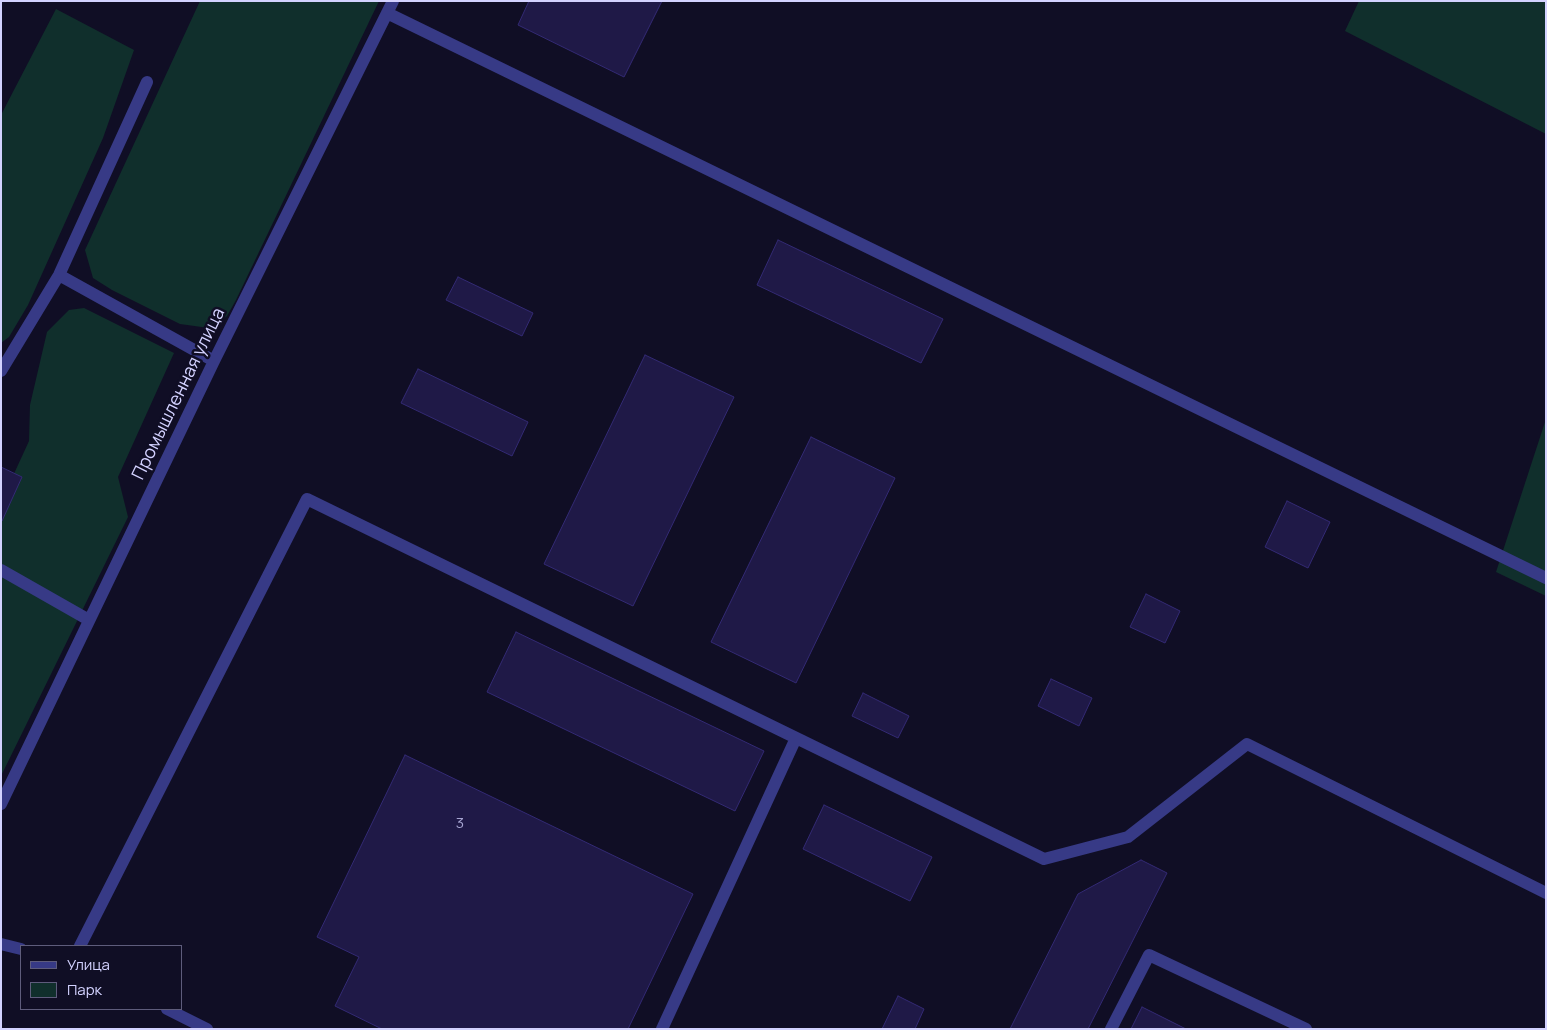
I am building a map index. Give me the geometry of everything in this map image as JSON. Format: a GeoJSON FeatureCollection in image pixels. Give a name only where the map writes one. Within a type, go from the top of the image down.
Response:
{"type":"FeatureCollection","features":[{"type":"Feature","properties":{"kind":"street","name":"Промышленная улица"},"geometry":{"type":"LineString","coordinates":[[1,804],[214,361],[393,1]]}},
{"type":"Feature","properties":{"kind":"street"},"geometry":{"type":"LineString","coordinates":[[387,13],[1546,578]]}},
{"type":"Feature","properties":{"kind":"street"},"geometry":{"type":"LineString","coordinates":[[1,371],[59,275],[148,82]]}},
{"type":"Feature","properties":{"kind":"street"},"geometry":{"type":"LineString","coordinates":[[59,275],[214,361]]}},
{"type":"Feature","properties":{"kind":"street"},"geometry":{"type":"LineString","coordinates":[[81,945],[306,499],[1044,859],[1128,837],[1247,744],[1546,894]]}},
{"type":"Feature","properties":{"kind":"street"},"geometry":{"type":"LineString","coordinates":[[1,570],[89,620]]}},
{"type":"Feature","properties":{"kind":"street"},"geometry":{"type":"LineString","coordinates":[[662,1029],[796,738]]}},
{"type":"Feature","properties":{"kind":"street"},"geometry":{"type":"LineString","coordinates":[[1,944],[20,949]]}},
{"type":"Feature","properties":{"kind":"street"},"geometry":{"type":"LineString","coordinates":[[1111,1029],[1149,955],[1306,1029]]}},
{"type":"Feature","properties":{"kind":"street"},"geometry":{"type":"LineString","coordinates":[[170,1010],[208,1029]]}},
{"type":"Feature","properties":{"kind":"green space"},"geometry":{"type":"Polygon","coordinates":[[[200,1],[379,1],[236,300],[227,316],[218,324],[209,328],[180,324],[112,290],[93,278],[85,250],[200,1]]]}},
{"type":"Feature","properties":{"kind":"green space"},"geometry":{"type":"Polygon","coordinates":[[[1359,1],[1546,1],[1546,134],[1345,31],[1359,1]]]}},
{"type":"Feature","properties":{"kind":"green space"},"geometry":{"type":"Polygon","coordinates":[[[56,9],[134,50],[103,138],[28,305],[9,337],[1,343],[1,115],[56,9]]]}},
{"type":"Feature","properties":{"kind":"green space"},"geometry":{"type":"Polygon","coordinates":[[[84,308],[174,353],[118,477],[128,517],[1,776],[1,502],[29,441],[30,405],[47,332],[69,310],[84,308]]]}},
{"type":"Feature","properties":{"kind":"green space"},"geometry":{"type":"Polygon","coordinates":[[[1546,419],[1546,596],[1496,572],[1546,419]]]}},
{"type":"Feature","properties":{"kind":"building"},"geometry":{"type":"Polygon","coordinates":[[[529,1],[662,1],[624,77],[518,25],[529,1]]]}},
{"type":"Feature","properties":{"kind":"building"},"geometry":{"type":"Polygon","coordinates":[[[778,240],[943,319],[921,363],[757,285],[778,240]]]}},
{"type":"Feature","properties":{"kind":"building"},"geometry":{"type":"Polygon","coordinates":[[[458,277],[533,313],[522,336],[446,300],[458,277]]]}},
{"type":"Feature","properties":{"kind":"building"},"geometry":{"type":"Polygon","coordinates":[[[645,355],[734,397],[633,606],[544,564],[645,355]]]}},
{"type":"Feature","properties":{"kind":"building"},"geometry":{"type":"Polygon","coordinates":[[[418,369],[528,422],[512,456],[401,403],[418,369]]]}},
{"type":"Feature","properties":{"kind":"building"},"geometry":{"type":"Polygon","coordinates":[[[811,437],[895,478],[796,683],[711,642],[811,437]]]}},
{"type":"Feature","properties":{"kind":"building"},"geometry":{"type":"Polygon","coordinates":[[[1,467],[22,477],[2,521],[1,521],[1,467]]]}},
{"type":"Feature","properties":{"kind":"building"},"geometry":{"type":"Polygon","coordinates":[[[1287,501],[1330,522],[1308,568],[1265,547],[1287,501]]]}},
{"type":"Feature","properties":{"kind":"building"},"geometry":{"type":"Polygon","coordinates":[[[1146,594],[1180,611],[1165,643],[1130,627],[1146,594]]]}},
{"type":"Feature","properties":{"kind":"building"},"geometry":{"type":"Polygon","coordinates":[[[516,632],[764,751],[735,811],[487,692],[516,632]]]}},
{"type":"Feature","properties":{"kind":"building"},"geometry":{"type":"Polygon","coordinates":[[[1051,679],[1092,698],[1079,726],[1038,706],[1051,679]]]}},
{"type":"Feature","properties":{"kind":"building"},"geometry":{"type":"Polygon","coordinates":[[[863,693],[909,716],[898,738],[852,716],[863,693]]]}},
{"type":"Feature","properties":{"kind":"building"},"geometry":{"type":"Polygon","coordinates":[[[405,755],[693,894],[628,1029],[382,1029],[335,1006],[359,957],[317,937],[405,755]]]}},
{"type":"Feature","properties":{"kind":"building"},"geometry":{"type":"Polygon","coordinates":[[[824,805],[932,857],[910,901],[803,849],[824,805]]]}},
{"type":"Feature","properties":{"kind":"building"},"geometry":{"type":"Polygon","coordinates":[[[1141,860],[1167,873],[1088,1029],[1010,1029],[1078,894],[1141,860]]]}},
{"type":"Feature","properties":{"kind":"building"},"geometry":{"type":"Polygon","coordinates":[[[898,996],[924,1009],[915,1029],[882,1029],[898,996]]]}},
{"type":"Feature","properties":{"kind":"building"},"geometry":{"type":"Polygon","coordinates":[[[1142,1007],[1186,1029],[1131,1029],[1142,1007]]]}}]}
